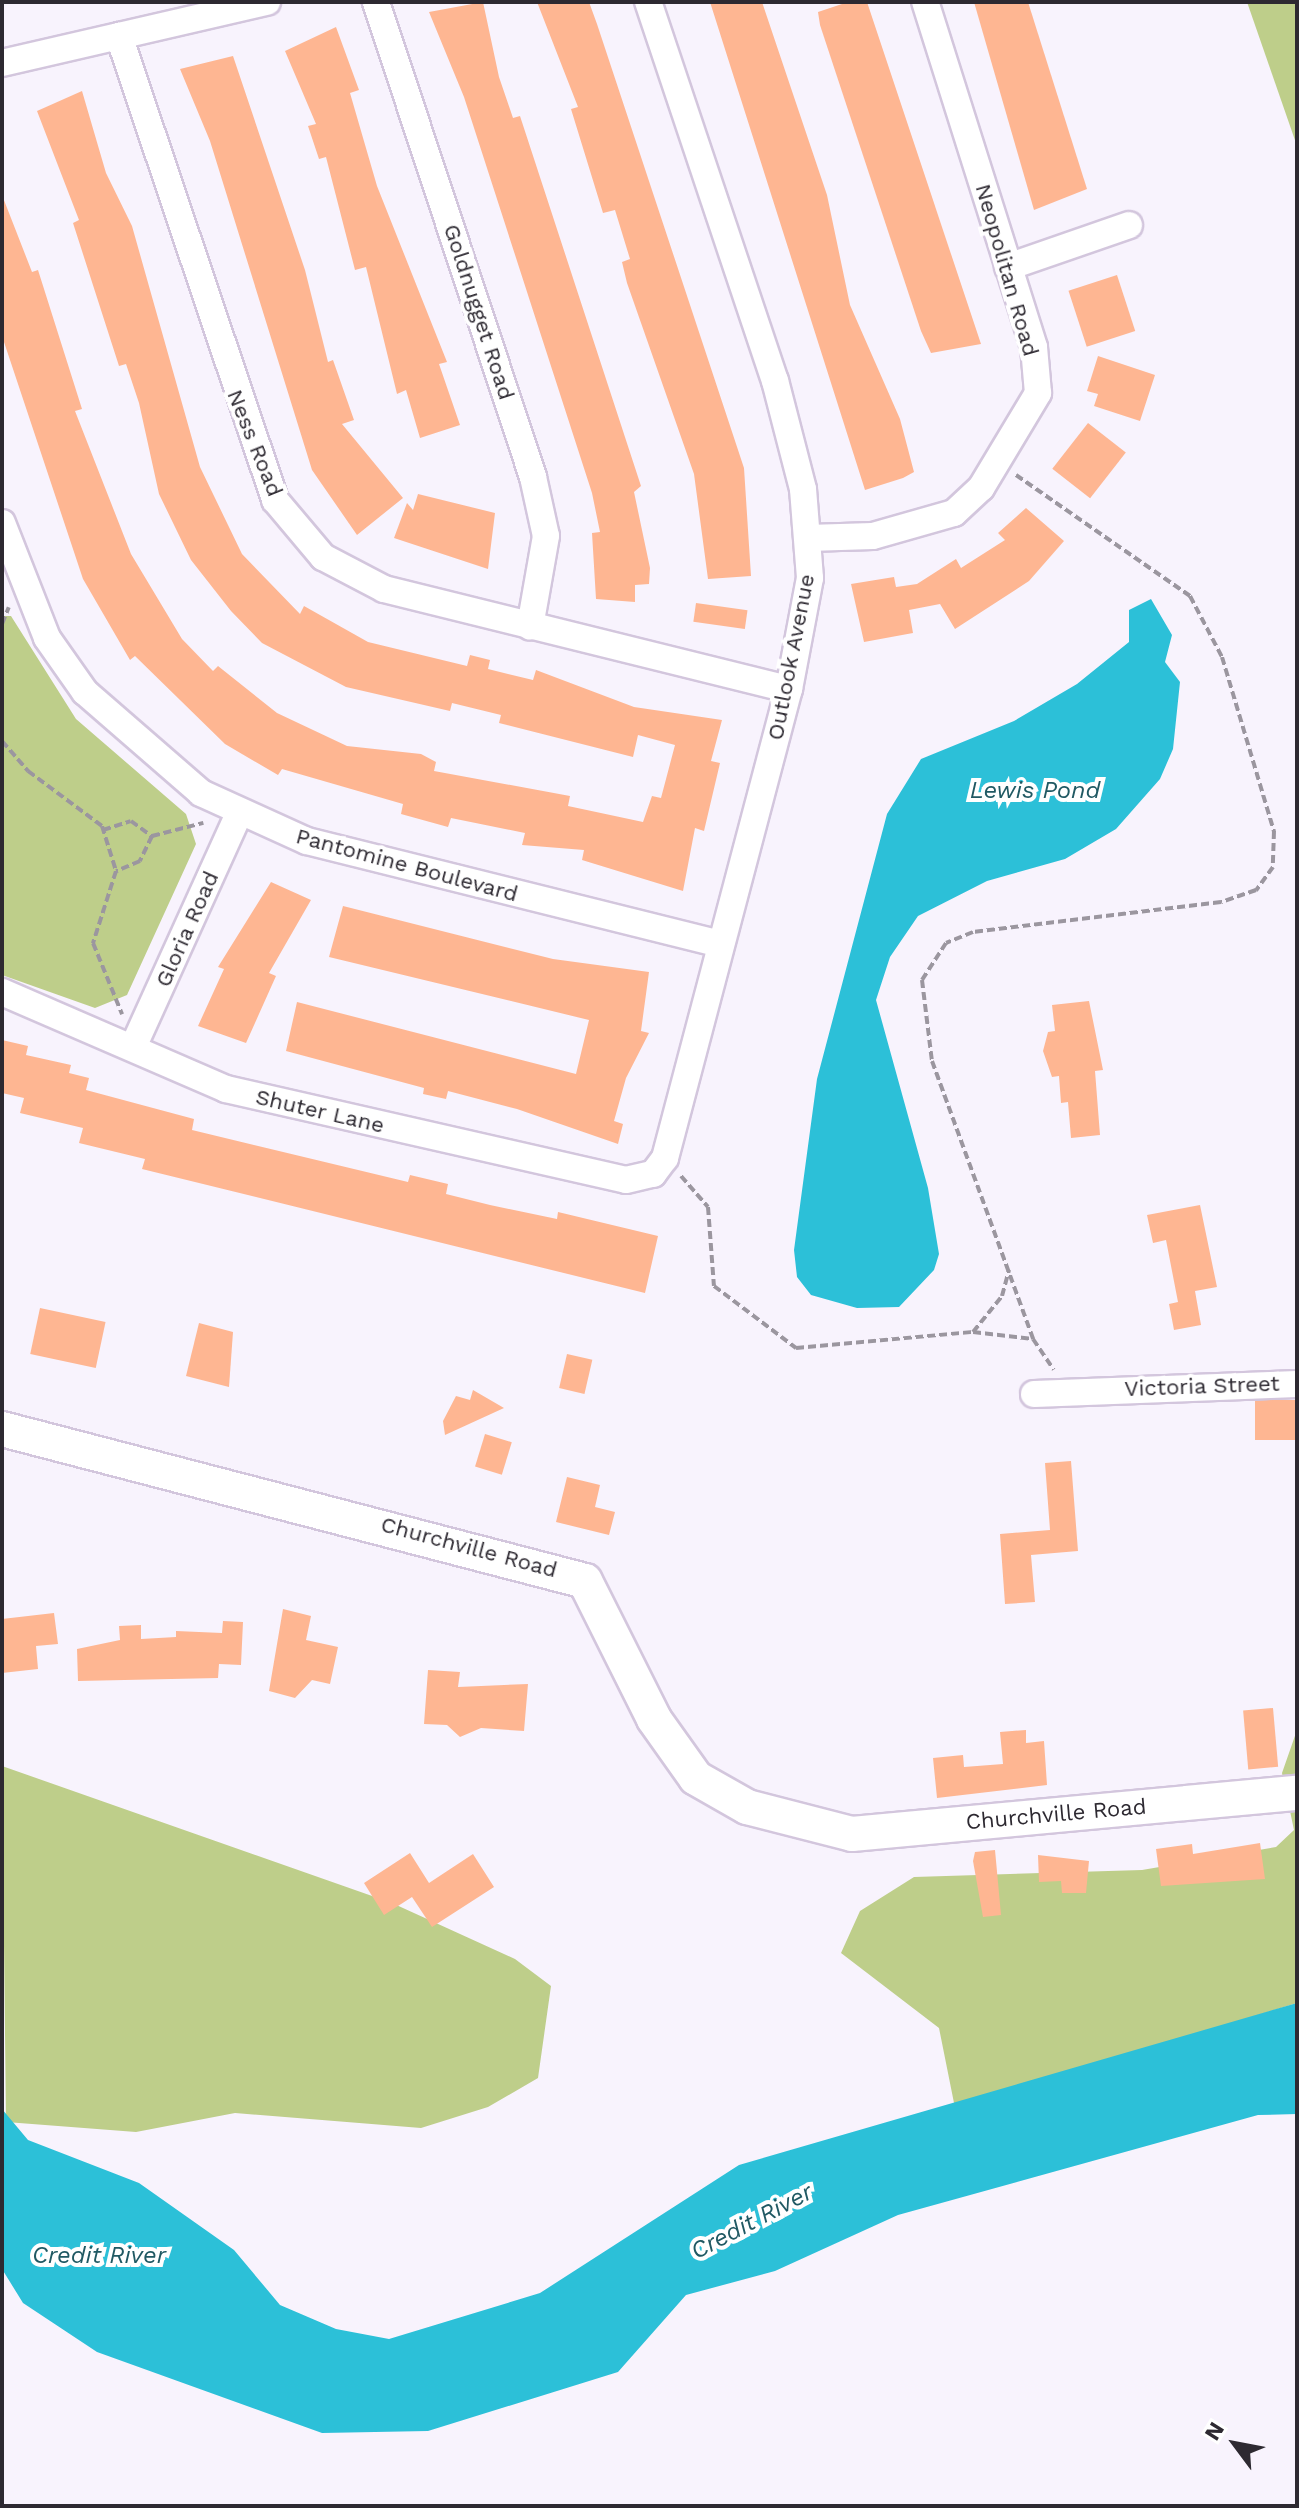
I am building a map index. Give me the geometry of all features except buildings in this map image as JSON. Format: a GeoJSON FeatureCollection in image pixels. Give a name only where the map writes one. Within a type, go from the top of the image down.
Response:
{"type":"FeatureCollection","features":[{"type":"Feature","properties":{"kind":"street"},"geometry":{"type":"LineString","coordinates":[[2,63],[267,2]]}},
{"type":"Feature","properties":{"kind":"street","name":"Goldnugget Road"},"geometry":{"type":"LineString","coordinates":[[376,2],[533,477],[546,536],[530,627]]}},
{"type":"Feature","properties":{"kind":"street","name":"Outlook Avenue"},"geometry":{"type":"LineString","coordinates":[[648,2],[775,381],[808,538],[810,578],[789,689],[659,1166]]}},
{"type":"Feature","properties":{"kind":"street","name":"Neopolitan Road"},"geometry":{"type":"LineString","coordinates":[[808,538],[919,527],[954,513],[997,464],[1038,393],[1034,347],[925,2]]}},
{"type":"Feature","properties":{"kind":"street","name":"Ness Road"},"geometry":{"type":"LineString","coordinates":[[119,36],[275,500],[323,557],[350,575],[530,627],[789,689]]}},
{"type":"Feature","properties":{"kind":"street"},"geometry":{"type":"LineString","coordinates":[[1008,267],[1129,225]]}},
{"type":"Feature","properties":{"kind":"street","name":"Pantomine Boulevard"},"geometry":{"type":"LineString","coordinates":[[2,523],[11,582],[85,692],[158,760],[239,814],[307,841],[720,944]]}},
{"type":"Feature","properties":{"kind":"street","name":"Gloria Road"},"geometry":{"type":"LineString","coordinates":[[134,1045],[239,814]]}},
{"type":"Feature","properties":{"kind":"street","name":"Shuter Lane"},"geometry":{"type":"LineString","coordinates":[[2,992],[134,1045],[226,1089],[626,1180],[659,1166]]}},
{"type":"Feature","properties":{"kind":"street","name":"Victoria Street"},"geometry":{"type":"LineString","coordinates":[[1034,1394],[1297,1384]]}},
{"type":"Feature","properties":{"kind":"street","name":"Churchville Road"},"geometry":{"type":"LineString","coordinates":[[2,1429],[585,1581],[654,1719],[696,1778],[747,1807],[852,1834],[1297,1793]]}},
{"type":"Feature","properties":{"kind":"path"},"geometry":{"type":"LineString","coordinates":[[997,464],[1190,596],[1222,657],[1274,831],[1273,867],[1256,890],[1221,902],[973,932],[946,943],[922,980],[932,1061],[1033,1339],[1070,1391]]}},
{"type":"Feature","properties":{"kind":"path"},"geometry":{"type":"LineString","coordinates":[[2,741],[103,830],[116,871],[93,943],[134,1045]]}},
{"type":"Feature","properties":{"kind":"path"},"geometry":{"type":"LineString","coordinates":[[103,830],[131,821],[152,836],[239,814]]}},
{"type":"Feature","properties":{"kind":"path"},"geometry":{"type":"LineString","coordinates":[[116,871],[140,861],[152,836]]}},
{"type":"Feature","properties":{"kind":"path"},"geometry":{"type":"LineString","coordinates":[[659,1166],[708,1207],[714,1286],[796,1348],[973,1332],[1033,1339]]}},
{"type":"Feature","properties":{"kind":"path"},"geometry":{"type":"LineString","coordinates":[[973,1332],[1002,1296],[1009,1270]]}},
{"type":"Feature","properties":{"kind":"green space"},"geometry":{"type":"Polygon","coordinates":[[[1247,2],[1297,2],[1297,146],[1247,2]]]}},
{"type":"Feature","properties":{"kind":"green space"},"geometry":{"type":"Polygon","coordinates":[[[2,616],[11,616],[76,719],[186,814],[196,844],[127,995],[95,1008],[2,975],[2,616]]]}},
{"type":"Feature","properties":{"kind":"green space"},"geometry":{"type":"Polygon","coordinates":[[[1297,1730],[1297,2003],[955,2108],[939,2028],[841,1953],[860,1911],[914,1877],[1142,1870],[1276,1847],[1294,1830],[1282,1773],[1297,1730]]]}},
{"type":"Feature","properties":{"kind":"green space"},"geometry":{"type":"Polygon","coordinates":[[[2,1766],[392,1903],[515,1959],[551,1986],[538,2078],[488,2107],[421,2128],[235,2113],[136,2132],[6,2122],[2,1766]]]}},
{"type":"Feature","properties":{"kind":"water","name":"Lewis Pond"},"geometry":{"type":"Polygon","coordinates":[[[1151,599],[1172,635],[1165,662],[1180,682],[1173,749],[1160,779],[1116,829],[1065,859],[987,881],[918,916],[890,957],[876,1000],[928,1188],[939,1254],[934,1270],[899,1307],[857,1308],[811,1295],[797,1277],[794,1250],[817,1079],[887,814],[921,759],[1014,721],[1077,684],[1129,642],[1129,610],[1151,599]]]}},
{"type":"Feature","properties":{"kind":"water","name":"Credit River"},"geometry":{"type":"Polygon","coordinates":[[[1297,2003],[1297,2114],[1258,2115],[898,2215],[775,2271],[686,2295],[618,2372],[428,2431],[322,2433],[97,2352],[23,2303],[2,2269],[2,2109],[28,2140],[139,2183],[234,2250],[280,2305],[336,2329],[389,2339],[540,2293],[739,2165],[1297,2003]]]}}]}
